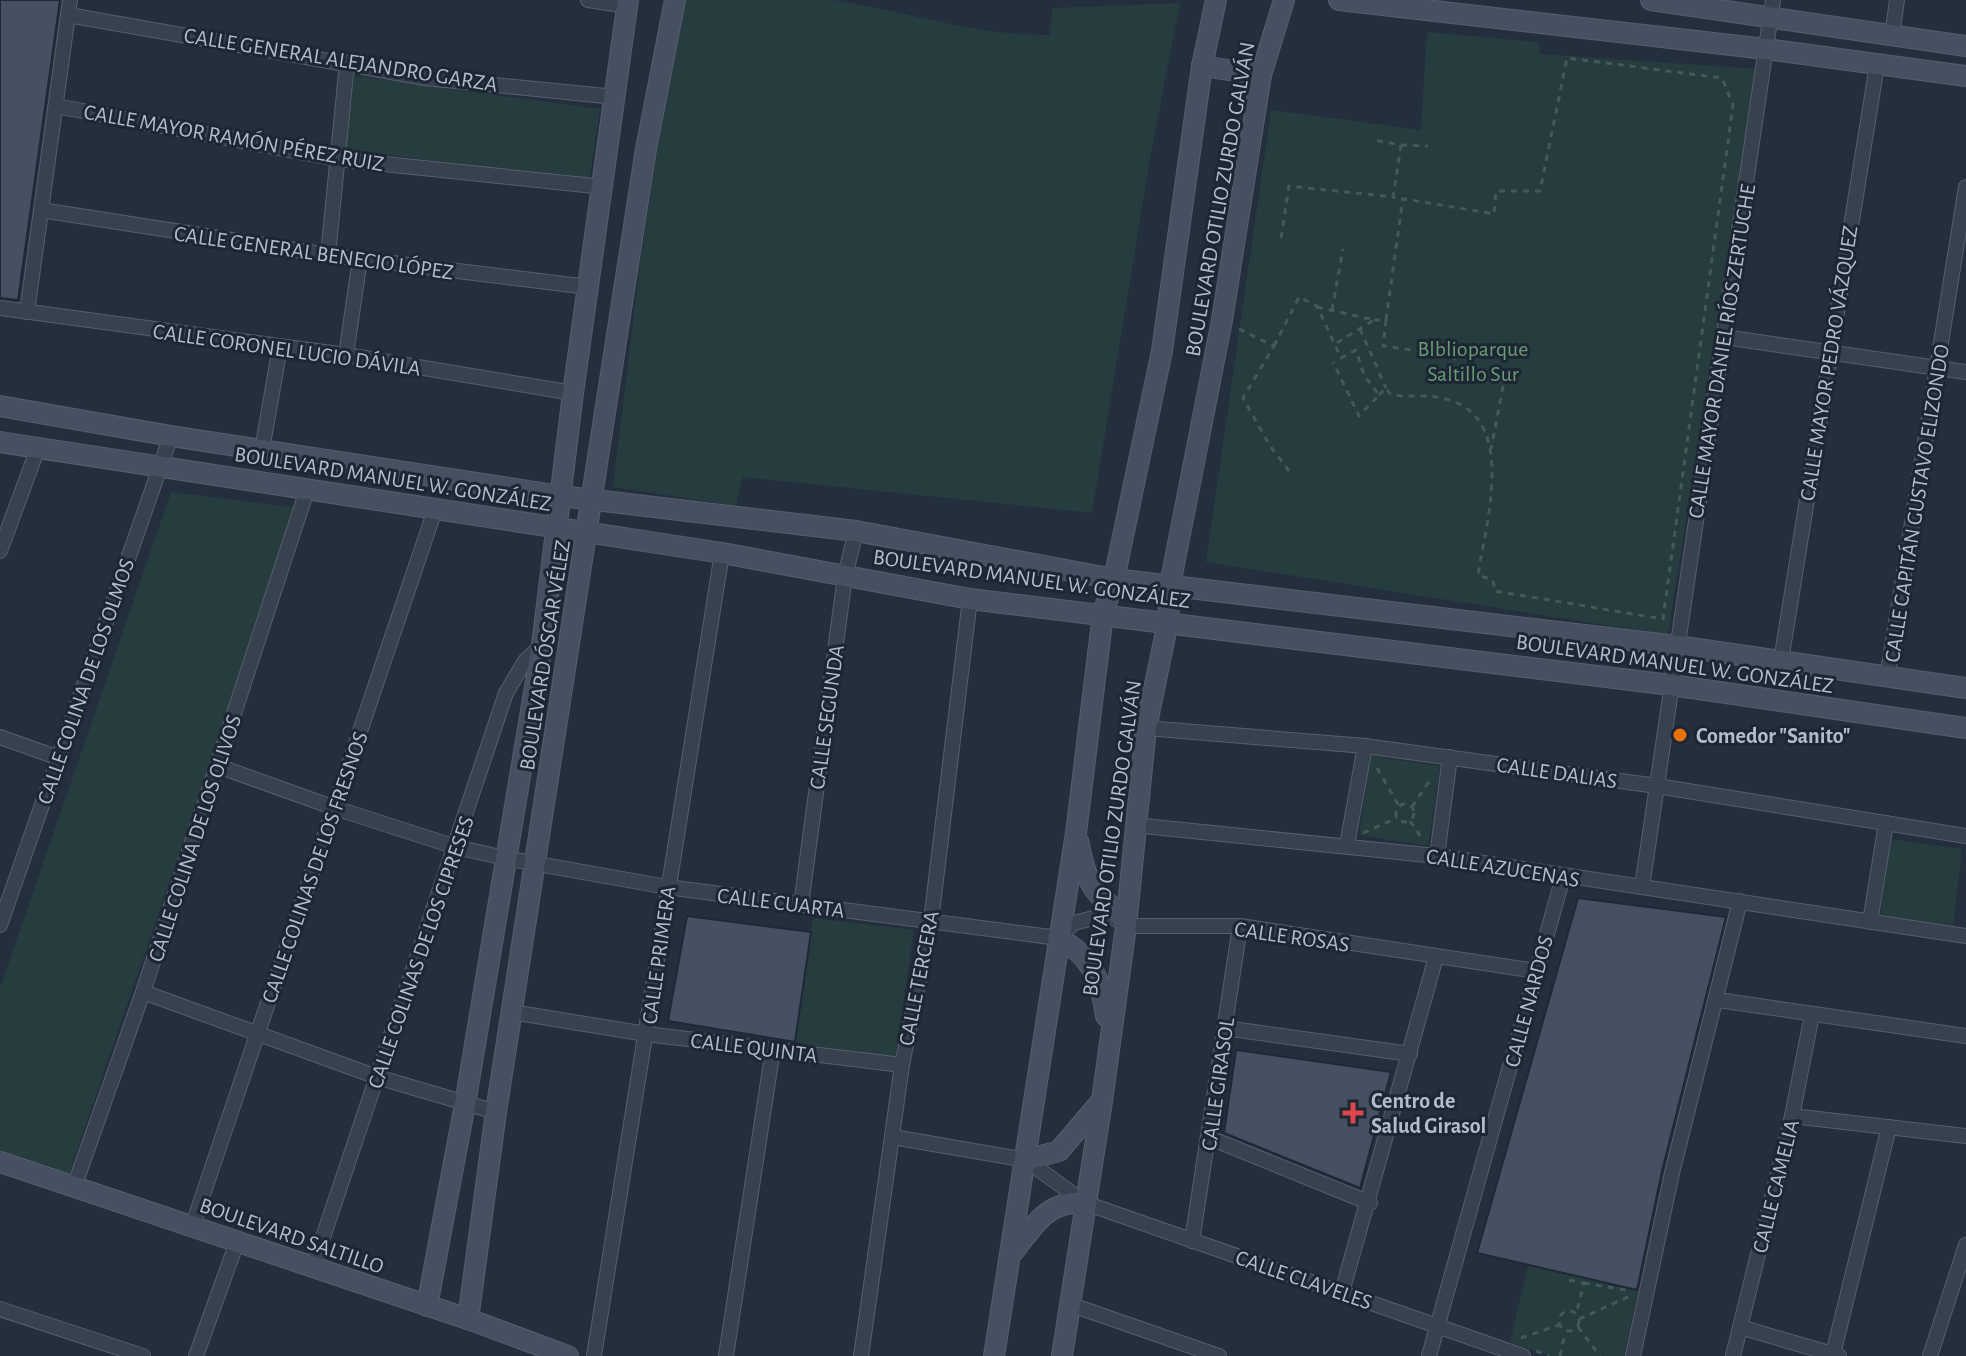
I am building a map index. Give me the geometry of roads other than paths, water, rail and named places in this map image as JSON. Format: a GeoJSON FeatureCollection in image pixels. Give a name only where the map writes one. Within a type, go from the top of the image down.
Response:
{"type":"FeatureCollection","features":[{"type":"Feature","properties":{"kind":"street"},"geometry":{"type":"LineString","coordinates":[[588,0],[628,3]]}},
{"type":"Feature","properties":{"kind":"street","name":"BOULEVARD ÓSCAR VÉLEZ"},"geometry":{"type":"LineString","coordinates":[[468,1319],[496,1112],[646,149],[675,0]]}},
{"type":"Feature","properties":{"kind":"street","name":"BOULEVARD OTILIO ZURDO GALVÁN"},"geometry":{"type":"LineString","coordinates":[[994,1356],[1013,1252],[1076,833],[1103,614],[1114,579],[1162,351],[1202,66],[1216,0]]}},
{"type":"Feature","properties":{"kind":"street","name":"BOULEVARD OTILIO ZURDO GALVÁN"},"geometry":{"type":"LineString","coordinates":[[1062,1356],[1126,926],[1146,728],[1168,622],[1170,585],[1222,320],[1261,75],[1284,0]]}},
{"type":"Feature","properties":{"kind":"street"},"geometry":{"type":"LineString","coordinates":[[1339,0],[1766,49],[1966,76]]}},
{"type":"Feature","properties":{"kind":"street"},"geometry":{"type":"LineString","coordinates":[[1651,0],[1772,8],[1892,36],[1966,46]]}},
{"type":"Feature","properties":{"kind":"street"},"geometry":{"type":"LineString","coordinates":[[1892,36],[1897,0]]}},
{"type":"Feature","properties":{"kind":"street","name":"BOULEVARD ÓSCAR VÉLEZ"},"geometry":{"type":"LineString","coordinates":[[427,1306],[465,1104],[542,645],[573,393],[628,3]]}},
{"type":"Feature","properties":{"kind":"street"},"geometry":{"type":"LineString","coordinates":[[27,312],[69,8]]}},
{"type":"Feature","properties":{"kind":"street","name":"CALLE GENERAL ALEJANDRO GARZA"},"geometry":{"type":"LineString","coordinates":[[69,8],[425,78],[615,97]]}},
{"type":"Feature","properties":{"kind":"street","name":"CALLE MAYOR DANIEL RÍOS ZERTUCHE"},"geometry":{"type":"LineString","coordinates":[[1671,685],[1772,8]]}},
{"type":"Feature","properties":{"kind":"street"},"geometry":{"type":"LineString","coordinates":[[328,255],[347,63]]}},
{"type":"Feature","properties":{"kind":"street","name":"CALLE MAYOR PEDRO VÁZQUEZ"},"geometry":{"type":"LineString","coordinates":[[1781,661],[1828,351],[1877,65]]}},
{"type":"Feature","properties":{"kind":"street"},"geometry":{"type":"LineString","coordinates":[[1202,66],[1261,75]]}},
{"type":"Feature","properties":{"kind":"street","name":"CALLE MAYOR RAMÓN PÉREZ RUIZ"},"geometry":{"type":"LineString","coordinates":[[56,106],[337,159],[604,187]]}},
{"type":"Feature","properties":{"kind":"street"},"geometry":{"type":"LineString","coordinates":[[609,142],[646,149]]}},
{"type":"Feature","properties":{"kind":"street","name":"CALLE CAPITÁN GUSTAVO ELIZONDO"},"geometry":{"type":"LineString","coordinates":[[1887,678],[1966,187]]}},
{"type":"Feature","properties":{"kind":"street","name":"CALLE GENERAL BENECIO LÓPEZ"},"geometry":{"type":"LineString","coordinates":[[41,210],[328,255],[588,287]]}},
{"type":"Feature","properties":{"kind":"street"},"geometry":{"type":"LineString","coordinates":[[346,355],[360,259]]}},
{"type":"Feature","properties":{"kind":"street","name":"CALLE CORONEL LUCIO DÁVILA"},"geometry":{"type":"LineString","coordinates":[[0,308],[346,355],[573,393]]}},
{"type":"Feature","properties":{"kind":"street"},"geometry":{"type":"LineString","coordinates":[[1724,337],[1966,372]]}},
{"type":"Feature","properties":{"kind":"street"},"geometry":{"type":"LineString","coordinates":[[262,450],[280,347]]}},
{"type":"Feature","properties":{"kind":"street","name":"BOULEVARD MANUEL W. GONZÁLEZ"},"geometry":{"type":"LineString","coordinates":[[0,406],[171,436],[561,496],[856,531],[1114,579],[1677,646],[1966,688]]}},
{"type":"Feature","properties":{"kind":"street","name":"CALLE COLINA DE LOS OLMOS"},"geometry":{"type":"LineString","coordinates":[[0,925],[171,436]]}},
{"type":"Feature","properties":{"kind":"street","name":"BOULEVARD MANUEL W. GONZÁLEZ"},"geometry":{"type":"LineString","coordinates":[[0,442],[722,553],[970,599],[1671,685],[1966,728]]}},
{"type":"Feature","properties":{"kind":"street"},"geometry":{"type":"LineString","coordinates":[[0,551],[38,448]]}},
{"type":"Feature","properties":{"kind":"street","name":"CALLE COLINA DE LOS OLIVOS"},"geometry":{"type":"LineString","coordinates":[[74,1187],[143,992],[308,487]]}},
{"type":"Feature","properties":{"kind":"street","name":"CALLE COLINAS DE LOS FRESNOS"},"geometry":{"type":"LineString","coordinates":[[192,1227],[436,507]]}},
{"type":"Feature","properties":{"kind":"street","name":"CALLE SEGUNDA"},"geometry":{"type":"LineString","coordinates":[[801,905],[845,576],[856,531]]}},
{"type":"Feature","properties":{"kind":"street","name":"CALLE PRIMERA"},"geometry":{"type":"LineString","coordinates":[[594,1356],[722,553]]}},
{"type":"Feature","properties":{"kind":"street","name":"CALLE TERCERA"},"geometry":{"type":"LineString","coordinates":[[861,1356],[902,1065],[931,921],[970,599]]}},
{"type":"Feature","properties":{"kind":"street","name":"CALLE COLINAS DE LOS CIPRESES"},"geometry":{"type":"LineString","coordinates":[[313,1267],[506,693],[525,661],[542,645]]}},
{"type":"Feature","properties":{"kind":"street"},"geometry":{"type":"LineString","coordinates":[[1642,887],[1671,685]]}},
{"type":"Feature","properties":{"kind":"street","name":"CALLE DALIAS"},"geometry":{"type":"LineString","coordinates":[[1146,728],[1450,757],[1657,786],[1966,836]]}},
{"type":"Feature","properties":{"kind":"street"},"geometry":{"type":"LineString","coordinates":[[0,737],[59,758]]}},
{"type":"Feature","properties":{"kind":"street"},"geometry":{"type":"LineString","coordinates":[[1353,840],[1368,751]]}},
{"type":"Feature","properties":{"kind":"street"},"geometry":{"type":"LineString","coordinates":[[1433,851],[1450,757]]}},
{"type":"Feature","properties":{"kind":"street","name":"CALLE CUARTA"},"geometry":{"type":"LineString","coordinates":[[218,766],[456,847],[505,858],[667,887],[1058,938]]}},
{"type":"Feature","properties":{"kind":"street"},"geometry":{"type":"LineString","coordinates":[[1870,922],[1886,823]]}},
{"type":"Feature","properties":{"kind":"street","name":"CALLE AZUCENAS"},"geometry":{"type":"LineString","coordinates":[[1134,825],[1353,840],[1433,851],[1563,877],[1966,935]]}},
{"type":"Feature","properties":{"kind":"street"},"geometry":{"type":"LineString","coordinates":[[1076,833],[1092,884],[1102,897],[1115,905],[1126,926]]}},
{"type":"Feature","properties":{"kind":"street","name":"CALLE NARDOS"},"geometry":{"type":"LineString","coordinates":[[1429,1356],[1563,877]]}},
{"type":"Feature","properties":{"kind":"street"},"geometry":{"type":"LineString","coordinates":[[1633,1356],[1672,1173],[1718,1000],[1740,901]]}},
{"type":"Feature","properties":{"kind":"street","name":"CALLE ROSAS"},"geometry":{"type":"LineString","coordinates":[[1058,938],[1074,923],[1109,914],[1126,926],[1240,926],[1536,971]]}},
{"type":"Feature","properties":{"kind":"street","name":"CALLE GIRASOL"},"geometry":{"type":"LineString","coordinates":[[1192,1241],[1240,926]]}},
{"type":"Feature","properties":{"kind":"street"},"geometry":{"type":"LineString","coordinates":[[1058,938],[1080,951],[1091,964],[1103,993],[1109,1036]]}},
{"type":"Feature","properties":{"kind":"street"},"geometry":{"type":"LineString","coordinates":[[1342,1292],[1370,1203],[1436,957]]}},
{"type":"Feature","properties":{"kind":"street"},"geometry":{"type":"LineString","coordinates":[[143,992],[377,1077],[496,1112]]}},
{"type":"Feature","properties":{"kind":"street"},"geometry":{"type":"LineString","coordinates":[[1718,1000],[1966,1036]]}},
{"type":"Feature","properties":{"kind":"street","name":"CALLE QUINTA"},"geometry":{"type":"LineString","coordinates":[[512,1012],[646,1034],[902,1065]]}},
{"type":"Feature","properties":{"kind":"street","name":"CALLE CAMELIA"},"geometry":{"type":"LineString","coordinates":[[1733,1356],[1792,1116],[1812,1015]]}},
{"type":"Feature","properties":{"kind":"street"},"geometry":{"type":"LineString","coordinates":[[1225,1028],[1410,1054]]}},
{"type":"Feature","properties":{"kind":"street"},"geometry":{"type":"LineString","coordinates":[[726,1356],[773,1049]]}},
{"type":"Feature","properties":{"kind":"street"},"geometry":{"type":"LineString","coordinates":[[893,1137],[1026,1160],[1059,1151],[1102,1101]]}},
{"type":"Feature","properties":{"kind":"street"},"geometry":{"type":"LineString","coordinates":[[1792,1116],[1966,1136]]}},
{"type":"Feature","properties":{"kind":"street"},"geometry":{"type":"LineString","coordinates":[[1740,1327],[1836,1355],[1889,1127]]}},
{"type":"Feature","properties":{"kind":"street"},"geometry":{"type":"LineString","coordinates":[[1210,1138],[1370,1203]]}},
{"type":"Feature","properties":{"kind":"street"},"geometry":{"type":"LineString","coordinates":[[1026,1160],[1085,1203]]}},
{"type":"Feature","properties":{"kind":"street","name":"BOULEVARD SALTILLO"},"geometry":{"type":"LineString","coordinates":[[0,1162],[468,1319],[541,1352],[568,1356]]}},
{"type":"Feature","properties":{"kind":"street"},"geometry":{"type":"LineString","coordinates":[[1013,1252],[1049,1209],[1063,1203],[1085,1203]]}},
{"type":"Feature","properties":{"kind":"street","name":"CALLE CLAVELES"},"geometry":{"type":"LineString","coordinates":[[1085,1203],[1523,1356]]}},
{"type":"Feature","properties":{"kind":"street"},"geometry":{"type":"LineString","coordinates":[[196,1356],[237,1242]]}},
{"type":"Feature","properties":{"kind":"street"},"geometry":{"type":"LineString","coordinates":[[1930,1356],[1966,1245]]}},
{"type":"Feature","properties":{"kind":"street"},"geometry":{"type":"LineString","coordinates":[[1069,1304],[1219,1356]]}},
{"type":"Feature","properties":{"kind":"street"},"geometry":{"type":"LineString","coordinates":[[0,1309],[143,1356]]}},
{"type":"Feature","properties":{"kind":"place","name":"Comedor \"Sanito\""},"geometry":{"type":"Point","coordinates":[1680,735]}},
{"type":"Feature","properties":{"kind":"place","name":"Centro de Salud Girasol"},"geometry":{"type":"Point","coordinates":[1353,1113]}},
{"type":"Feature","properties":{"kind":"park label","name":"Blblioparque Saltillo Sur"},"geometry":{"type":"Point","coordinates":[1473,360]}}]}
